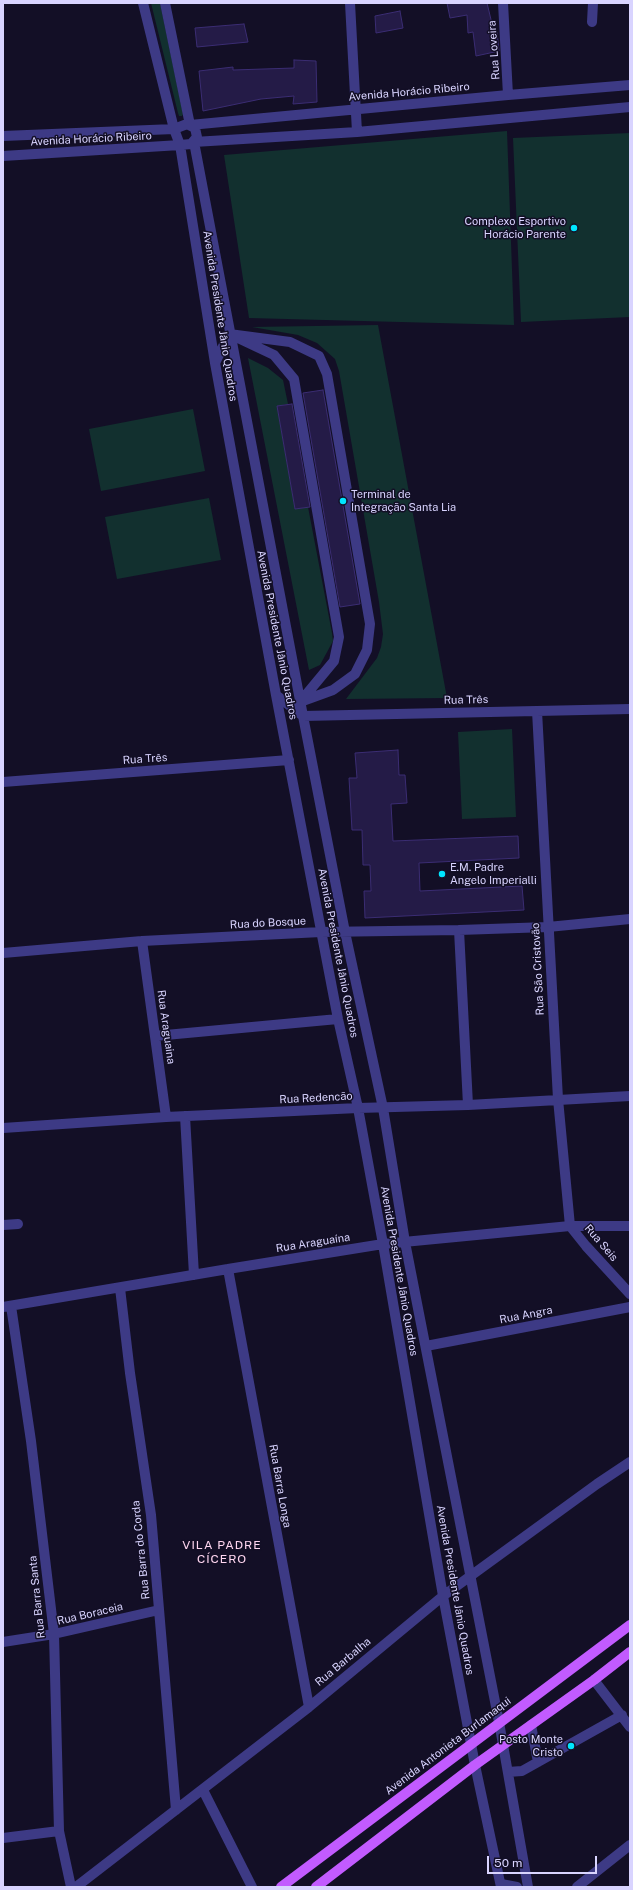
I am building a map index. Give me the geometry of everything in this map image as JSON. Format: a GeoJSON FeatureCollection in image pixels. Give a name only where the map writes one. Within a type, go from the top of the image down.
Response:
{"type":"FeatureCollection","features":[{"type":"Feature","properties":{"kind":"main road","name":"Avenida Antonieta Burlamaqui"},"geometry":{"type":"LineString","coordinates":[[280,1887],[630,1625]]}},
{"type":"Feature","properties":{"kind":"main road"},"geometry":{"type":"LineString","coordinates":[[316,1887],[475,1765],[594,1680],[630,1652]]}},
{"type":"Feature","properties":{"kind":"street"},"geometry":{"type":"LineString","coordinates":[[143,3],[174,129],[180,145],[188,146],[194,142],[197,137],[196,131],[190,125],[165,3]]}},
{"type":"Feature","properties":{"kind":"street"},"geometry":{"type":"LineString","coordinates":[[350,3],[357,132]]}},
{"type":"Feature","properties":{"kind":"street","name":"Rua Loveira"},"geometry":{"type":"LineString","coordinates":[[503,3],[508,94]]}},
{"type":"Feature","properties":{"kind":"street"},"geometry":{"type":"LineString","coordinates":[[592,22],[593,3]]}},
{"type":"Feature","properties":{"kind":"street","name":"Avenida Horácio Ribeiro"},"geometry":{"type":"LineString","coordinates":[[190,125],[508,94],[630,85]]}},
{"type":"Feature","properties":{"kind":"street"},"geometry":{"type":"LineString","coordinates":[[194,142],[357,132],[630,107]]}},
{"type":"Feature","properties":{"kind":"street"},"geometry":{"type":"LineString","coordinates":[[174,129],[184,125],[190,125]]}},
{"type":"Feature","properties":{"kind":"street","name":"Avenida Horácio Ribeiro"},"geometry":{"type":"LineString","coordinates":[[3,136],[174,129]]}},
{"type":"Feature","properties":{"kind":"street","name":"Avenida Presidente Jânio Quadros"},"geometry":{"type":"LineString","coordinates":[[194,142],[215,247],[229,334],[300,702],[345,932],[383,1108],[405,1242],[471,1575],[528,1887]]}},
{"type":"Feature","properties":{"kind":"street","name":"Avenida Horácio Ribeiro"},"geometry":{"type":"LineString","coordinates":[[3,156],[180,145]]}},
{"type":"Feature","properties":{"kind":"street","name":"Avenida Presidente Jânio Quadros"},"geometry":{"type":"LineString","coordinates":[[180,145],[215,363],[276,695],[338,1019],[358,1108],[383,1244],[443,1596],[475,1765],[501,1886]]}},
{"type":"Feature","properties":{"kind":"street"},"geometry":{"type":"LineString","coordinates":[[215,363],[229,334]]}},
{"type":"Feature","properties":{"kind":"street"},"geometry":{"type":"LineString","coordinates":[[229,334],[290,342],[319,356],[327,374],[370,624],[367,650],[355,674],[333,690],[300,702]]}},
{"type":"Feature","properties":{"kind":"street"},"geometry":{"type":"LineString","coordinates":[[229,334],[274,355],[294,379],[339,637],[334,661],[300,702]]}},
{"type":"Feature","properties":{"kind":"street"},"geometry":{"type":"LineString","coordinates":[[276,695],[303,716]]}},
{"type":"Feature","properties":{"kind":"street","name":"Rua Três"},"geometry":{"type":"LineString","coordinates":[[303,716],[630,709]]}},
{"type":"Feature","properties":{"kind":"street","name":"Rua São Cristovão"},"geometry":{"type":"LineString","coordinates":[[537,710],[558,1099],[570,1226]]}},
{"type":"Feature","properties":{"kind":"street","name":"Rua Três"},"geometry":{"type":"LineString","coordinates":[[3,782],[289,760]]}},
{"type":"Feature","properties":{"kind":"street","name":"Rua do Bosque"},"geometry":{"type":"LineString","coordinates":[[3,953],[142,941],[321,932],[548,927],[630,919]]}},
{"type":"Feature","properties":{"kind":"street"},"geometry":{"type":"LineString","coordinates":[[459,930],[468,1105]]}},
{"type":"Feature","properties":{"kind":"street","name":"Rua Araguaina"},"geometry":{"type":"LineString","coordinates":[[142,941],[166,1117]]}},
{"type":"Feature","properties":{"kind":"street"},"geometry":{"type":"LineString","coordinates":[[155,1036],[338,1019]]}},
{"type":"Feature","properties":{"kind":"street","name":"Rua Redencão"},"geometry":{"type":"LineString","coordinates":[[3,1128],[185,1116],[358,1108],[468,1105],[630,1096]]}},
{"type":"Feature","properties":{"kind":"street"},"geometry":{"type":"LineString","coordinates":[[185,1116],[194,1275]]}},
{"type":"Feature","properties":{"kind":"street"},"geometry":{"type":"LineString","coordinates":[[3,1225],[18,1224]]}},
{"type":"Feature","properties":{"kind":"street","name":"Rua Araguaína"},"geometry":{"type":"LineString","coordinates":[[7,1307],[383,1244],[570,1226],[630,1226]]}},
{"type":"Feature","properties":{"kind":"street","name":"Rua Seis"},"geometry":{"type":"LineString","coordinates":[[570,1226],[586,1246],[630,1294]]}},
{"type":"Feature","properties":{"kind":"street","name":"Rua Barra Longa"},"geometry":{"type":"LineString","coordinates":[[228,1269],[308,1707]]}},
{"type":"Feature","properties":{"kind":"street","name":"Rua Barra do Corda"},"geometry":{"type":"LineString","coordinates":[[120,1288],[130,1373],[151,1515],[176,1810]]}},
{"type":"Feature","properties":{"kind":"street","name":"Rua Barra Santa"},"geometry":{"type":"LineString","coordinates":[[7,1307],[31,1441],[54,1634],[60,1831],[71,1887]]}},
{"type":"Feature","properties":{"kind":"street","name":"Rua Angra"},"geometry":{"type":"LineString","coordinates":[[426,1346],[630,1307]]}},
{"type":"Feature","properties":{"kind":"street","name":"Rua Barbalha"},"geometry":{"type":"LineString","coordinates":[[76,1887],[203,1790],[308,1707],[443,1596],[597,1484],[630,1462]]}},
{"type":"Feature","properties":{"kind":"street","name":"Rua Boraceia"},"geometry":{"type":"LineString","coordinates":[[3,1642],[54,1634],[159,1610]]}},
{"type":"Feature","properties":{"kind":"street"},"geometry":{"type":"LineString","coordinates":[[594,1680],[630,1727]]}},
{"type":"Feature","properties":{"kind":"street"},"geometry":{"type":"LineString","coordinates":[[508,1772],[522,1771],[622,1716]]}},
{"type":"Feature","properties":{"kind":"street"},"geometry":{"type":"LineString","coordinates":[[530,1726],[538,1762]]}},
{"type":"Feature","properties":{"kind":"street"},"geometry":{"type":"LineString","coordinates":[[203,1790],[252,1887]]}},
{"type":"Feature","properties":{"kind":"street"},"geometry":{"type":"LineString","coordinates":[[3,1838],[60,1831]]}},
{"type":"Feature","properties":{"kind":"street"},"geometry":{"type":"LineString","coordinates":[[577,1887],[630,1845]]}},
{"type":"Feature","properties":{"kind":"street"},"geometry":{"type":"LineString","coordinates":[[501,1886],[516,1887]]}},
{"type":"Feature","properties":{"kind":"green space"},"geometry":{"type":"Polygon","coordinates":[[[151,3],[160,3],[183,114],[182,116],[179,116],[178,113],[151,3]]]}},
{"type":"Feature","properties":{"kind":"green space"},"geometry":{"type":"Polygon","coordinates":[[[507,131],[514,325],[249,318],[224,155],[507,131]]]}},
{"type":"Feature","properties":{"kind":"green space","name":"Complexo Esportivo Horácio Parente"},"geometry":{"type":"Polygon","coordinates":[[[630,133],[630,317],[521,322],[513,138],[630,133]]]}},
{"type":"Feature","properties":{"kind":"green space"},"geometry":{"type":"Polygon","coordinates":[[[378,325],[447,698],[346,699],[377,658],[381,647],[383,634],[379,602],[339,371],[335,359],[317,343],[298,335],[252,327],[378,325]]]}},
{"type":"Feature","properties":{"kind":"green space"},"geometry":{"type":"Polygon","coordinates":[[[248,358],[268,368],[283,380],[288,404],[277,406],[295,509],[308,507],[333,641],[320,665],[309,670],[248,358]]]}},
{"type":"Feature","properties":{"kind":"green space"},"geometry":{"type":"Polygon","coordinates":[[[193,409],[205,471],[101,491],[89,429],[193,409]]]}},
{"type":"Feature","properties":{"kind":"green space"},"geometry":{"type":"Polygon","coordinates":[[[209,498],[221,560],[117,579],[105,517],[209,498]]]}},
{"type":"Feature","properties":{"kind":"green space"},"geometry":{"type":"Polygon","coordinates":[[[512,729],[516,817],[462,819],[458,732],[512,729]]]}},
{"type":"Feature","properties":{"kind":"building"},"geometry":{"type":"Polygon","coordinates":[[[447,3],[487,3],[494,32],[497,32],[499,51],[476,56],[473,32],[468,33],[467,15],[450,18],[447,3]]]}},
{"type":"Feature","properties":{"kind":"building"},"geometry":{"type":"Polygon","coordinates":[[[400,11],[403,28],[376,33],[375,16],[400,11]]]}},
{"type":"Feature","properties":{"kind":"building"},"geometry":{"type":"Polygon","coordinates":[[[244,24],[248,42],[197,47],[195,28],[244,24]]]}},
{"type":"Feature","properties":{"kind":"building"},"geometry":{"type":"Polygon","coordinates":[[[294,60],[316,61],[317,102],[293,104],[294,96],[261,99],[203,111],[199,71],[233,67],[233,70],[294,68],[294,60]]]}},
{"type":"Feature","properties":{"kind":"building"},"geometry":{"type":"Polygon","coordinates":[[[323,390],[360,604],[340,607],[303,393],[323,390]]]}},
{"type":"Feature","properties":{"kind":"building"},"geometry":{"type":"Polygon","coordinates":[[[292,404],[310,507],[295,509],[277,406],[292,404]]]}},
{"type":"Feature","properties":{"kind":"building"},"geometry":{"type":"Polygon","coordinates":[[[398,750],[399,775],[405,775],[407,803],[391,804],[393,841],[518,836],[519,858],[419,863],[420,891],[522,886],[524,910],[365,918],[364,891],[371,891],[370,865],[363,865],[362,830],[352,830],[349,778],[357,778],[355,753],[398,750]]]}},
{"type":"Feature","properties":{"kind":"place","name":"Complexo Esportivo Horácio Parente"},"geometry":{"type":"Point","coordinates":[574,228]}},
{"type":"Feature","properties":{"kind":"place","name":"Terminal de Integração Santa Lia"},"geometry":{"type":"Point","coordinates":[343,501]}},
{"type":"Feature","properties":{"kind":"place","name":"E.M. Padre Angelo Imperialli"},"geometry":{"type":"Point","coordinates":[442,874]}},
{"type":"Feature","properties":{"kind":"place","name":"Posto Monte Cristo"},"geometry":{"type":"Point","coordinates":[571,1746]}},
{"type":"Feature","properties":{"kind":"district","name":"VILA PADRE CÍCERO"},"geometry":{"type":"Point","coordinates":[222,1552]}}]}
